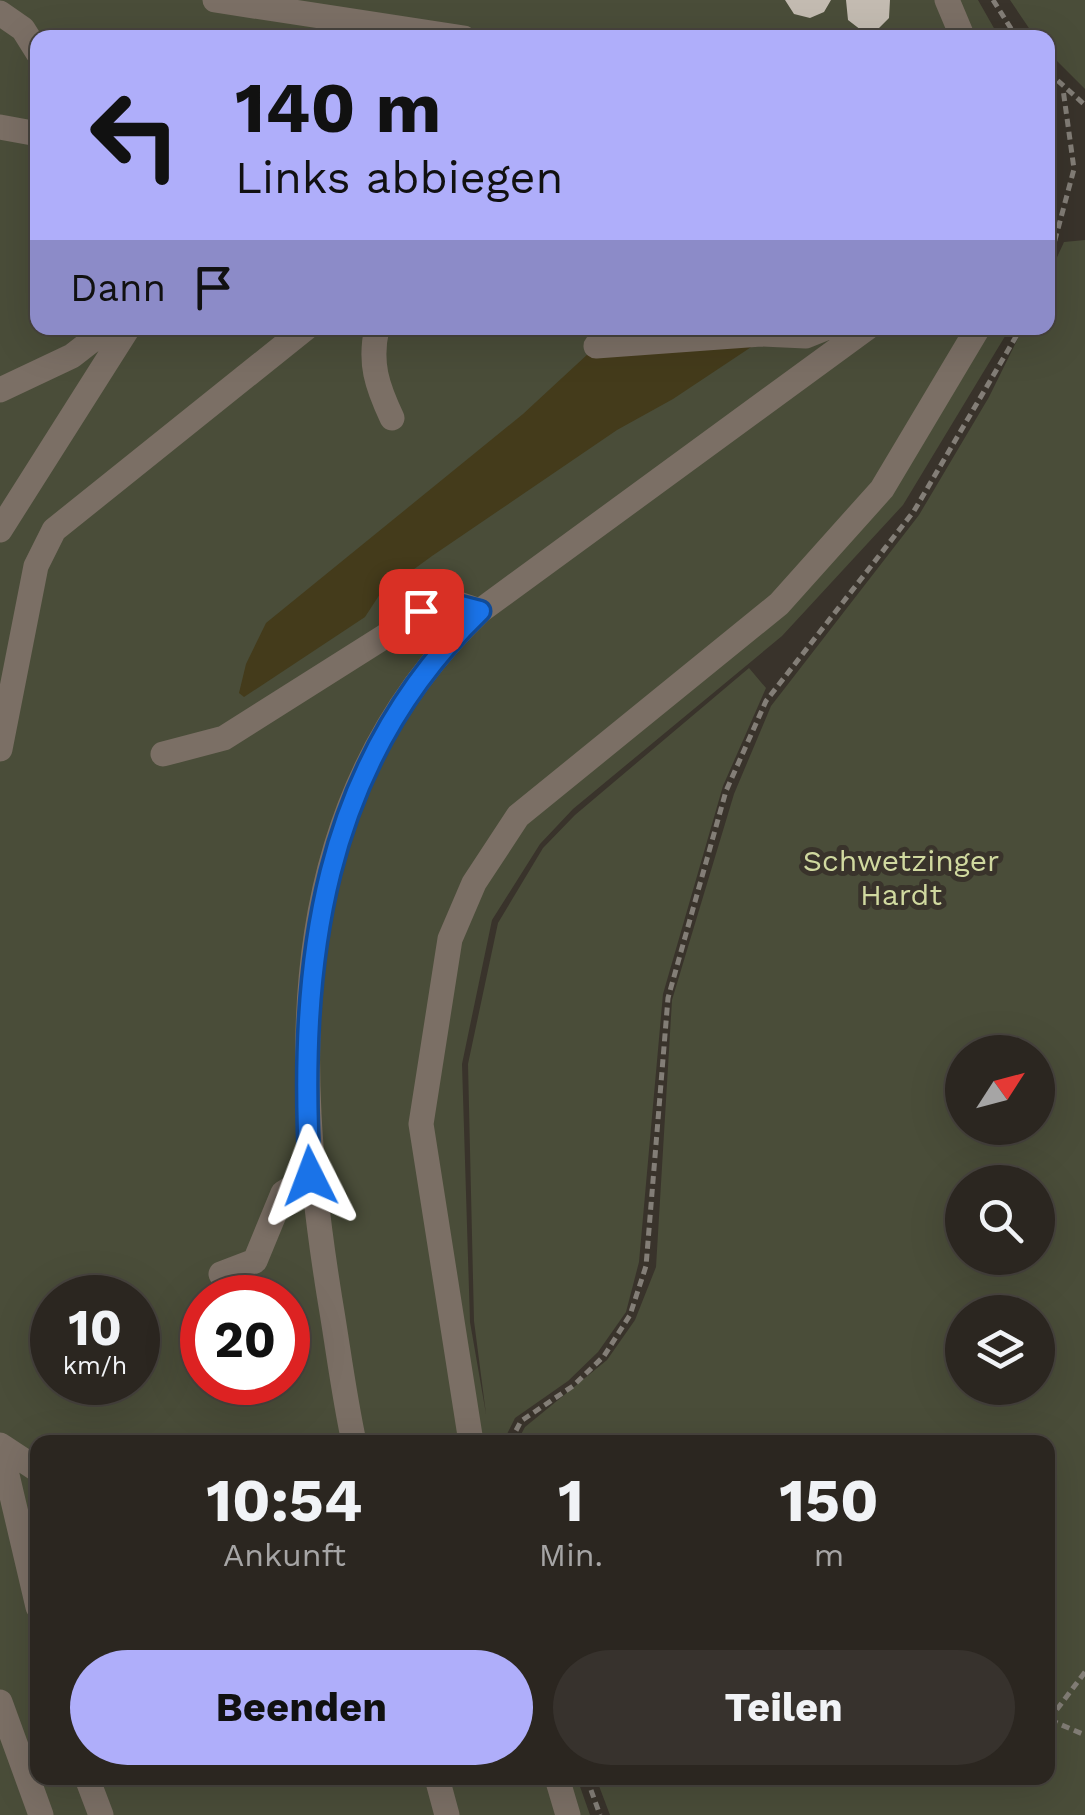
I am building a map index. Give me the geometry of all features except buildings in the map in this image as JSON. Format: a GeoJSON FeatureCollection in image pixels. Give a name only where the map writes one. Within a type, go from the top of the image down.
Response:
{"type":"FeatureCollection","features":[{"type":"Feature","properties":{"kind":"lane"},"geometry":{"type":"LineString","coordinates":[[215,0],[413,30]]}},
{"type":"Feature","properties":{"kind":"lane"},"geometry":{"type":"LineString","coordinates":[[947,0],[959,30]]}},
{"type":"Feature","properties":{"kind":"lane"},"geometry":{"type":"LineString","coordinates":[[0,13],[23,29],[30,40]]}},
{"type":"Feature","properties":{"kind":"lane"},"geometry":{"type":"LineString","coordinates":[[0,127],[30,133]]}},
{"type":"Feature","properties":{"kind":"lane"},"geometry":{"type":"LineString","coordinates":[[0,390],[72,356],[99,335]]}},
{"type":"Feature","properties":{"kind":"lane"},"geometry":{"type":"LineString","coordinates":[[0,530],[124,335]]}},
{"type":"Feature","properties":{"kind":"lane"},"geometry":{"type":"LineString","coordinates":[[0,749],[36,566],[54,530],[297,335]]}},
{"type":"Feature","properties":{"kind":"lane"},"geometry":{"type":"LineString","coordinates":[[375,335],[374,380],[392,418]]}},
{"type":"Feature","properties":{"kind":"lane"},"geometry":{"type":"LineString","coordinates":[[596,346],[746,335]]}},
{"type":"Feature","properties":{"kind":"lane"},"geometry":{"type":"LineString","coordinates":[[783,335],[808,335]]}},
{"type":"Feature","properties":{"kind":"lane"},"geometry":{"type":"LineString","coordinates":[[353,1435],[310,1176],[304,1074],[310,971],[324,892],[351,799],[406,697],[437,652],[480,611],[852,335]]}},
{"type":"Feature","properties":{"kind":"lane"},"geometry":{"type":"LineString","coordinates":[[470,1435],[421,1124],[450,939],[474,884],[518,816],[792,590],[882,489],[974,335]]}},
{"type":"Feature","properties":{"kind":"lane"},"geometry":{"type":"LineString","coordinates":[[163,754],[224,738],[436,604],[456,603],[480,611]]}},
{"type":"Feature","properties":{"kind":"lane"},"geometry":{"type":"LineString","coordinates":[[222,1274],[254,1261],[283,1192],[310,1176]]}},
{"type":"Feature","properties":{"kind":"lane"},"geometry":{"type":"LineString","coordinates":[[0,1445],[30,1465]]}},
{"type":"Feature","properties":{"kind":"lane"},"geometry":{"type":"LineString","coordinates":[[0,1445],[30,1574]]}},
{"type":"Feature","properties":{"kind":"lane"},"geometry":{"type":"LineString","coordinates":[[0,1702],[30,1783]]}},
{"type":"Feature","properties":{"kind":"lane"},"geometry":{"type":"LineString","coordinates":[[31,1785],[42,1815]]}},
{"type":"Feature","properties":{"kind":"lane"},"geometry":{"type":"LineString","coordinates":[[89,1785],[100,1815]]}},
{"type":"Feature","properties":{"kind":"lane"},"geometry":{"type":"LineString","coordinates":[[439,1785],[447,1815]]}},
{"type":"Feature","properties":{"kind":"lane"},"geometry":{"type":"LineString","coordinates":[[558,1785],[568,1815]]}},
{"type":"Feature","properties":{"kind":"path"},"geometry":{"type":"LineString","coordinates":[[993,0],[1013,30]]}},
{"type":"Feature","properties":{"kind":"path"},"geometry":{"type":"LineString","coordinates":[[1055,80],[1085,106]]}},
{"type":"Feature","properties":{"kind":"path"},"geometry":{"type":"LineString","coordinates":[[1055,240],[1074,169],[1063,89]]}},
{"type":"Feature","properties":{"kind":"path"},"geometry":{"type":"LineString","coordinates":[[514,1435],[521,1421],[572,1386],[604,1356],[630,1315],[646,1266],[668,998],[726,791],[766,701],[914,511],[1017,335]]}},
{"type":"Feature","properties":{"kind":"path"},"geometry":{"type":"LineString","coordinates":[[1055,1711],[1085,1672]]}},
{"type":"Feature","properties":{"kind":"path"},"geometry":{"type":"LineString","coordinates":[[1055,1723],[1085,1735]]}},
{"type":"Feature","properties":{"kind":"path"},"geometry":{"type":"LineString","coordinates":[[589,1785],[600,1815]]}},
{"type":"Feature","properties":{"kind":"green space"},"geometry":{"type":"Polygon","coordinates":[[[0,0],[978,0],[995,30],[30,30],[30,335],[1006,335],[903,505],[782,636],[573,809],[540,844],[492,920],[462,1064],[470,1322],[486,1414],[474,1321],[468,1064],[498,923],[543,848],[575,815],[749,668],[766,688],[723,786],[663,994],[639,1262],[626,1312],[598,1352],[568,1381],[515,1418],[506,1435],[30,1435],[30,1785],[579,1785],[590,1815],[0,1815],[0,0]]]}},
{"type":"Feature","properties":{"kind":"green space"},"geometry":{"type":"Polygon","coordinates":[[[1010,0],[1085,0],[1085,89],[1055,59],[1055,30],[1030,30],[1010,0]]]}},
{"type":"Feature","properties":{"kind":"green space","name":"Schwetzinger Hardt"},"geometry":{"type":"Polygon","coordinates":[[[1085,240],[1085,1815],[610,1815],[599,1785],[1055,1785],[1055,1435],[521,1435],[525,1427],[607,1360],[635,1320],[656,1267],[672,1000],[734,794],[771,706],[919,515],[989,397],[1020,335],[1055,335],[1055,262],[1064,242],[1085,240]]]}},
{"type":"Feature","properties":{"kind":"sand"},"geometry":{"type":"Polygon","coordinates":[[[608,335],[769,335],[673,399],[617,430],[432,556],[380,594],[365,617],[244,697],[239,693],[246,664],[266,623],[523,414],[608,335]]]}},
{"type":"Feature","properties":{"kind":"route"},"geometry":{"type":"LineString","coordinates":[[310,1176],[304,1074],[310,971],[324,892],[351,799],[406,697],[437,652],[480,611],[445,602],[421,611]]}}]}
